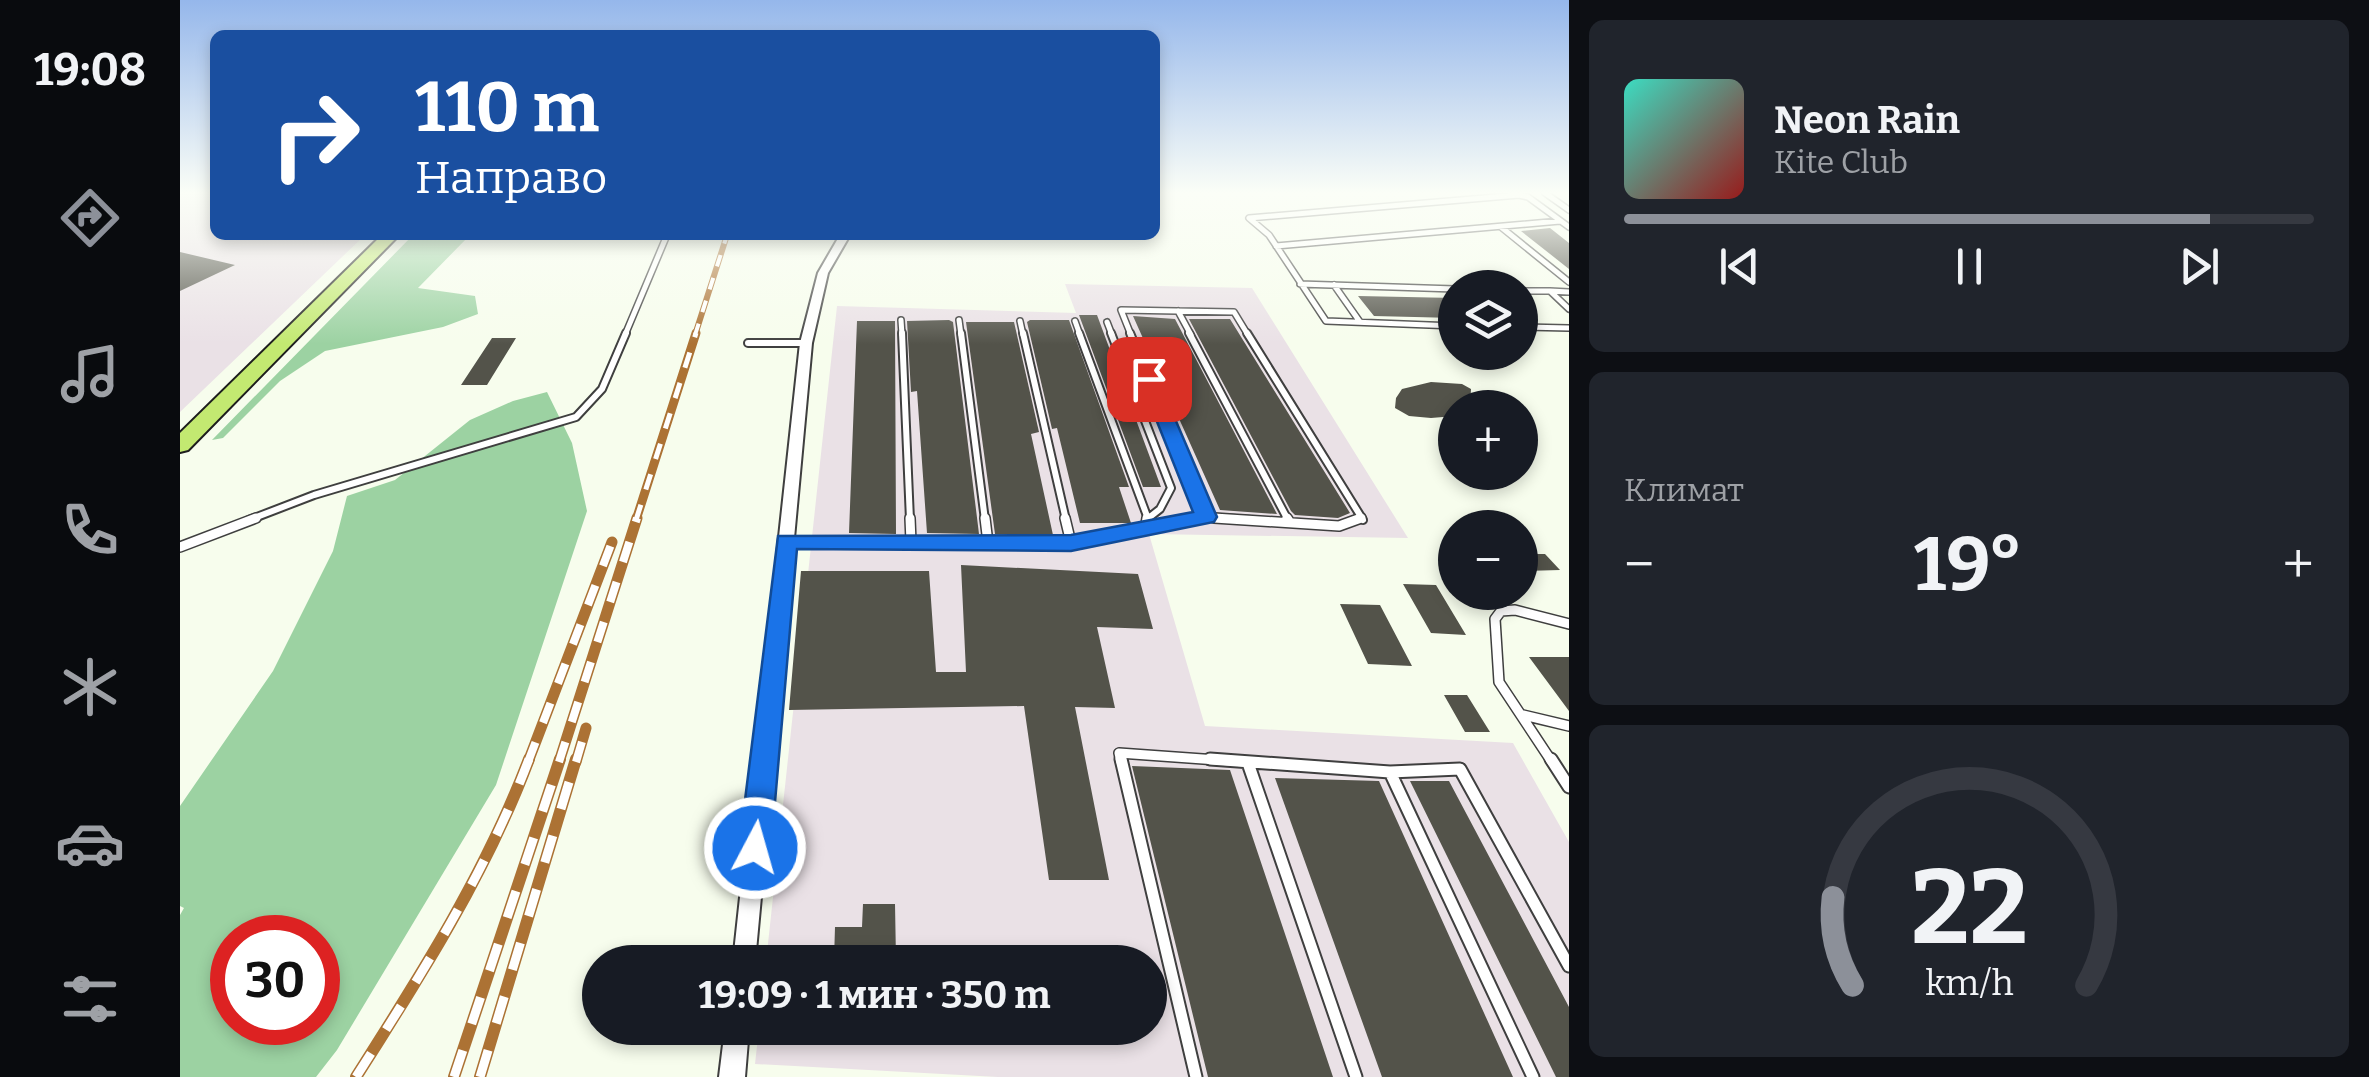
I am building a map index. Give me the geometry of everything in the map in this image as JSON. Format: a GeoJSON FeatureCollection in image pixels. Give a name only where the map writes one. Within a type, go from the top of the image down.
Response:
{"type":"FeatureCollection","features":[{"type":"Feature","properties":{"kind":"main road"},"geometry":{"type":"LineString","coordinates":[[180,445],[383,243]]}},
{"type":"Feature","properties":{"kind":"street"},"geometry":{"type":"LineString","coordinates":[[746,945],[806,343],[822,274],[840,243]]}},
{"type":"Feature","properties":{"kind":"street"},"geometry":{"type":"LineString","coordinates":[[732,1077],[735,1045]]}},
{"type":"Feature","properties":{"kind":"lane"},"geometry":{"type":"LineString","coordinates":[[180,547],[314,495],[576,417],[602,390],[664,243]]}},
{"type":"Feature","properties":{"kind":"lane"},"geometry":{"type":"LineString","coordinates":[[1273,243],[1322,319],[1438,325]]}},
{"type":"Feature","properties":{"kind":"lane"},"geometry":{"type":"LineString","coordinates":[[1276,246],[1308,243]]}},
{"type":"Feature","properties":{"kind":"lane"},"geometry":{"type":"LineString","coordinates":[[1520,243],[1569,282]]}},
{"type":"Feature","properties":{"kind":"lane"},"geometry":{"type":"LineString","coordinates":[[1300,284],[1438,288]]}},
{"type":"Feature","properties":{"kind":"lane"},"geometry":{"type":"LineString","coordinates":[[1334,285],[1361,323]]}},
{"type":"Feature","properties":{"kind":"lane"},"geometry":{"type":"LineString","coordinates":[[1538,291],[1569,292]]}},
{"type":"Feature","properties":{"kind":"lane"},"geometry":{"type":"LineString","coordinates":[[1550,292],[1569,308]]}},
{"type":"Feature","properties":{"kind":"lane"},"geometry":{"type":"LineString","coordinates":[[786,541],[1071,543],[1206,517],[1340,526],[1363,520],[1234,312],[1121,310],[1206,517]]}},
{"type":"Feature","properties":{"kind":"lane"},"geometry":{"type":"LineString","coordinates":[[1178,311],[1289,521]]}},
{"type":"Feature","properties":{"kind":"lane"},"geometry":{"type":"LineString","coordinates":[[901,320],[911,542]]}},
{"type":"Feature","properties":{"kind":"lane"},"geometry":{"type":"LineString","coordinates":[[959,320],[988,543]]}},
{"type":"Feature","properties":{"kind":"lane"},"geometry":{"type":"LineString","coordinates":[[1075,321],[1147,516],[1144,530]]}},
{"type":"Feature","properties":{"kind":"lane"},"geometry":{"type":"LineString","coordinates":[[1020,322],[1071,543]]}},
{"type":"Feature","properties":{"kind":"lane"},"geometry":{"type":"LineString","coordinates":[[1107,322],[1171,488],[1160,509],[1147,516]]}},
{"type":"Feature","properties":{"kind":"lane"},"geometry":{"type":"LineString","coordinates":[[1538,327],[1569,328]]}},
{"type":"Feature","properties":{"kind":"lane"},"geometry":{"type":"LineString","coordinates":[[748,343],[806,343]]}},
{"type":"Feature","properties":{"kind":"lane"},"geometry":{"type":"LineString","coordinates":[[1569,624],[1516,610],[1501,611],[1496,620],[1499,682],[1569,787]]}},
{"type":"Feature","properties":{"kind":"lane"},"geometry":{"type":"LineString","coordinates":[[1523,715],[1569,726]]}},
{"type":"Feature","properties":{"kind":"lane"},"geometry":{"type":"LineString","coordinates":[[1196,1077],[1120,753],[1390,772],[1460,768],[1569,966]]}},
{"type":"Feature","properties":{"kind":"lane"},"geometry":{"type":"LineString","coordinates":[[1248,763],[1356,1077]]}},
{"type":"Feature","properties":{"kind":"lane"},"geometry":{"type":"LineString","coordinates":[[1390,772],[1533,1077]]}},
{"type":"Feature","properties":{"kind":"shaded area"},"geometry":{"type":"Polygon","coordinates":[[[180,243],[356,243],[180,412],[180,243]]]}},
{"type":"Feature","properties":{"kind":"shaded area"},"geometry":{"type":"Polygon","coordinates":[[[1065,284],[1252,288],[1408,538],[1149,534],[1205,726],[1513,743],[1569,842],[1569,1077],[998,1077],[755,1064],[757,1045],[1167,1045],[1167,945],[768,945],[837,306],[1076,313],[1065,284]]]}},
{"type":"Feature","properties":{"kind":"green space"},"geometry":{"type":"Polygon","coordinates":[[[405,243],[462,243],[418,288],[475,296],[478,314],[443,327],[325,351],[280,381],[223,438],[212,440],[405,243]]]}},
{"type":"Feature","properties":{"kind":"green space"},"geometry":{"type":"Polygon","coordinates":[[[547,392],[572,443],[587,511],[496,785],[340,1045],[337,1050],[316,1077],[180,1077],[180,915],[184,908],[180,906],[180,806],[273,671],[333,551],[347,496],[395,480],[470,420],[513,401],[547,392]]]}},
{"type":"Feature","properties":{"kind":"building"},"geometry":{"type":"Polygon","coordinates":[[[1536,243],[1569,243],[1569,269],[1536,243]]]}},
{"type":"Feature","properties":{"kind":"building"},"geometry":{"type":"Polygon","coordinates":[[[180,252],[235,265],[180,291],[180,252]]]}},
{"type":"Feature","properties":{"kind":"building"},"geometry":{"type":"Polygon","coordinates":[[[1358,296],[1438,298],[1438,318],[1374,316],[1358,296]]]}},
{"type":"Feature","properties":{"kind":"building"},"geometry":{"type":"Polygon","coordinates":[[[1079,315],[1097,315],[1161,487],[1143,487],[1079,315]]]}},
{"type":"Feature","properties":{"kind":"building"},"geometry":{"type":"Polygon","coordinates":[[[1133,316],[1175,319],[1277,514],[1220,510],[1133,316]]]}},
{"type":"Feature","properties":{"kind":"building"},"geometry":{"type":"Polygon","coordinates":[[[1189,319],[1230,319],[1350,513],[1338,518],[1295,515],[1291,511],[1189,319]]]}},
{"type":"Feature","properties":{"kind":"building"},"geometry":{"type":"Polygon","coordinates":[[[1069,320],[1129,487],[1119,487],[1131,523],[1080,523],[1057,428],[1052,429],[1027,322],[1069,320]]]}},
{"type":"Feature","properties":{"kind":"building"},"geometry":{"type":"Polygon","coordinates":[[[857,321],[895,321],[896,534],[849,533],[857,321]]]}},
{"type":"Feature","properties":{"kind":"building"},"geometry":{"type":"Polygon","coordinates":[[[907,321],[953,322],[979,534],[927,533],[917,391],[911,392],[907,321]]]}},
{"type":"Feature","properties":{"kind":"building"},"geometry":{"type":"Polygon","coordinates":[[[966,322],[1014,322],[1039,432],[1031,434],[1053,535],[995,534],[966,322]]]}},
{"type":"Feature","properties":{"kind":"building"},"geometry":{"type":"Polygon","coordinates":[[[492,338],[516,338],[487,385],[461,385],[492,338]]]}},
{"type":"Feature","properties":{"kind":"building"},"geometry":{"type":"Polygon","coordinates":[[[1431,382],[1462,384],[1471,389],[1438,390],[1438,417],[1431,418],[1409,416],[1395,408],[1402,389],[1431,382]]]}},
{"type":"Feature","properties":{"kind":"building"},"geometry":{"type":"Polygon","coordinates":[[[1538,554],[1545,554],[1560,570],[1538,571],[1538,554]]]}},
{"type":"Feature","properties":{"kind":"building"},"geometry":{"type":"Polygon","coordinates":[[[961,565],[1138,574],[1153,629],[1097,627],[1115,708],[1075,707],[1109,880],[1049,880],[1024,706],[789,710],[801,571],[929,571],[936,672],[966,672],[961,565]]]}},
{"type":"Feature","properties":{"kind":"building"},"geometry":{"type":"Polygon","coordinates":[[[1403,584],[1436,585],[1438,610],[1451,610],[1466,635],[1431,633],[1403,584]]]}},
{"type":"Feature","properties":{"kind":"building"},"geometry":{"type":"Polygon","coordinates":[[[1340,604],[1380,605],[1412,666],[1368,664],[1340,604]]]}},
{"type":"Feature","properties":{"kind":"building"},"geometry":{"type":"Polygon","coordinates":[[[1529,657],[1569,657],[1569,711],[1529,657]]]}},
{"type":"Feature","properties":{"kind":"building"},"geometry":{"type":"Polygon","coordinates":[[[1444,695],[1467,695],[1490,732],[1465,732],[1444,695]]]}},
{"type":"Feature","properties":{"kind":"building"},"geometry":{"type":"Polygon","coordinates":[[[1132,766],[1230,770],[1333,1077],[1208,1077],[1132,766]]]}},
{"type":"Feature","properties":{"kind":"building"},"geometry":{"type":"Polygon","coordinates":[[[1275,778],[1379,781],[1513,1077],[1382,1077],[1275,778]]]}},
{"type":"Feature","properties":{"kind":"building"},"geometry":{"type":"Polygon","coordinates":[[[1410,781],[1449,781],[1569,1007],[1569,1077],[1556,1077],[1410,781]]]}},
{"type":"Feature","properties":{"kind":"building"},"geometry":{"type":"Polygon","coordinates":[[[863,904],[895,904],[896,945],[834,945],[835,927],[862,927],[863,904]]]}},
{"type":"Feature","properties":{"kind":"railway"},"geometry":{"type":"LineString","coordinates":[[695,335],[724,243]]}},
{"type":"Feature","properties":{"kind":"railway"},"geometry":{"type":"LineString","coordinates":[[636,520],[696,333]]}},
{"type":"Feature","properties":{"kind":"railway"},"geometry":{"type":"LineString","coordinates":[[559,762],[637,518]]}},
{"type":"Feature","properties":{"kind":"railway"},"geometry":{"type":"LineString","coordinates":[[528,762],[612,542]]}},
{"type":"Feature","properties":{"kind":"railway"},"geometry":{"type":"LineString","coordinates":[[576,762],[586,728]]}},
{"type":"Feature","properties":{"kind":"railway"},"geometry":{"type":"LineString","coordinates":[[356,1077],[473,883],[529,759]]}},
{"type":"Feature","properties":{"kind":"railway"},"geometry":{"type":"LineString","coordinates":[[480,1077],[576,759]]}},
{"type":"Feature","properties":{"kind":"railway"},"geometry":{"type":"LineString","coordinates":[[454,1077],[559,762]]}},
{"type":"Feature","properties":{"kind":"route"},"geometry":{"type":"LineString","coordinates":[[755,848],[786,541],[1071,543],[1206,517],[1149,379]]}}]}
